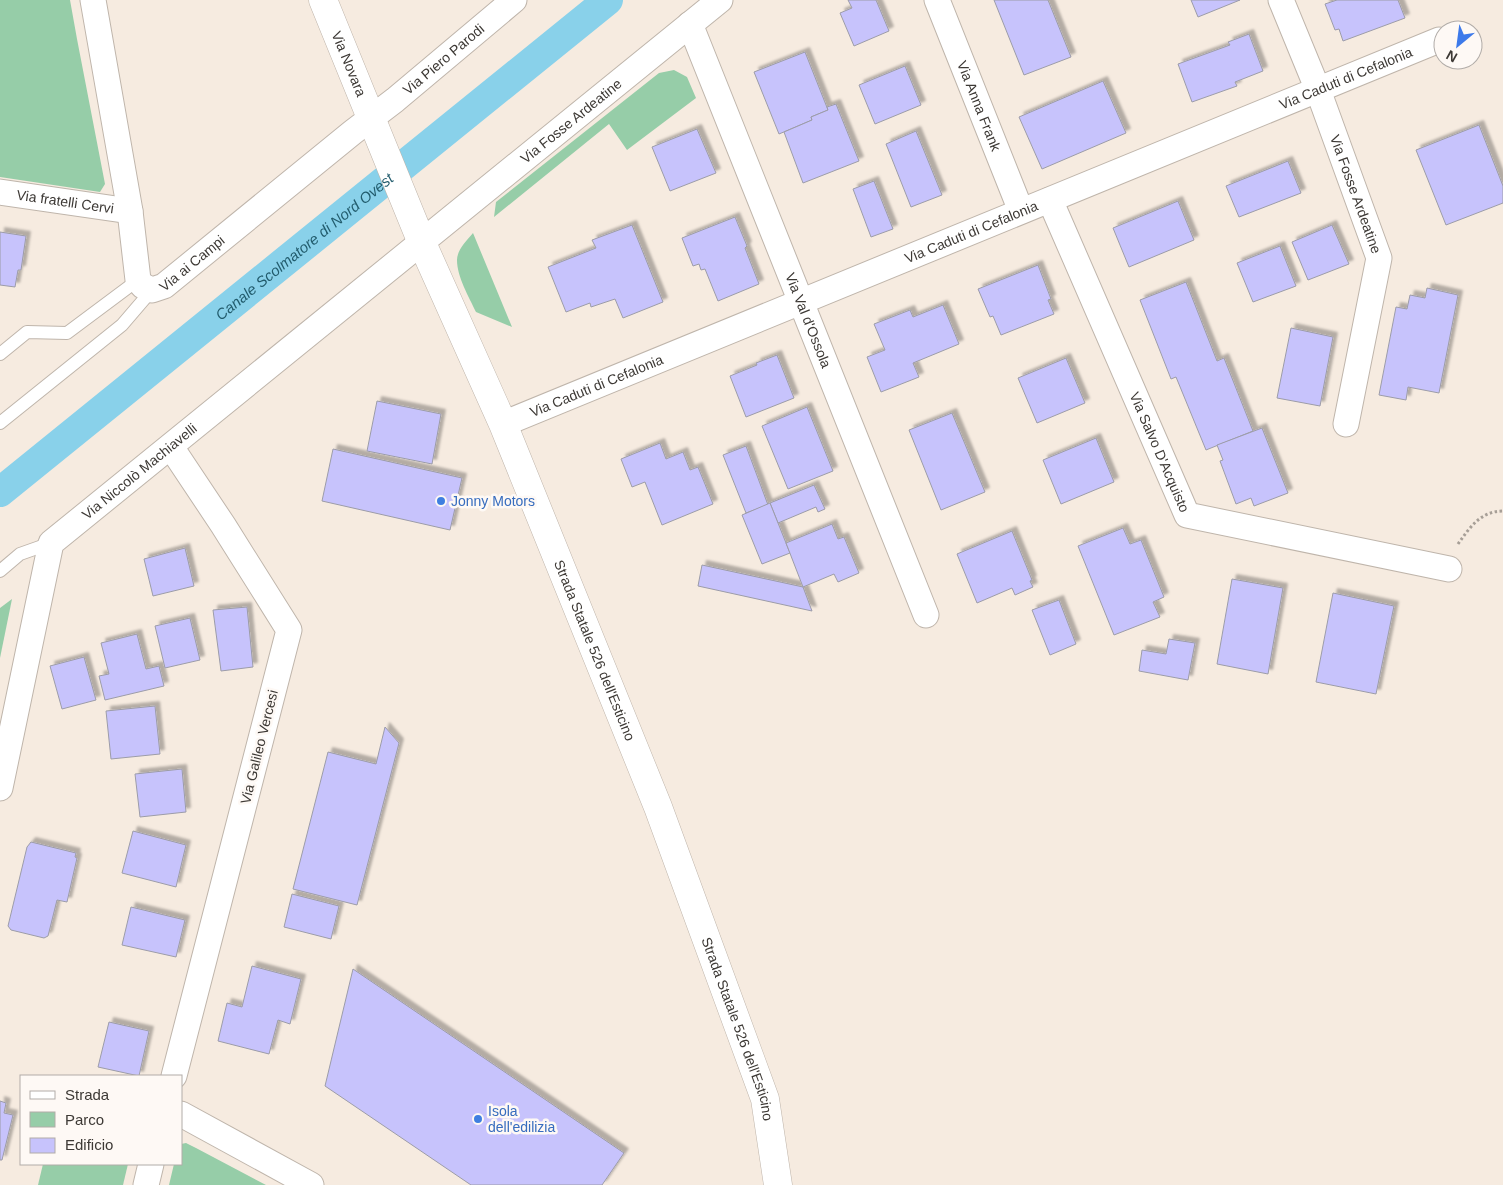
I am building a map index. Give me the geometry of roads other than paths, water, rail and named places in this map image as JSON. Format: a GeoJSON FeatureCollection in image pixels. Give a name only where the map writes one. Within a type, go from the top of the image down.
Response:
{"type":"FeatureCollection","features":[{"type":"Feature","properties":{"kind":"street","name":"Via ai Campi"},"geometry":{"type":"LineString","coordinates":[[93,0],[145,285],[164,286],[373,123]]}},
{"type":"Feature","properties":{"kind":"street","name":"Via Novara"},"geometry":{"type":"LineString","coordinates":[[323,0],[373,123]]}},
{"type":"Feature","properties":{"kind":"street","name":"Via Piero Parodi"},"geometry":{"type":"LineString","coordinates":[[373,123],[395,100],[514,0]]}},
{"type":"Feature","properties":{"kind":"street","name":"Via Fosse Ardeatine"},"geometry":{"type":"LineString","coordinates":[[418,232],[720,0]]}},
{"type":"Feature","properties":{"kind":"street","name":"Via Anna Frank"},"geometry":{"type":"LineString","coordinates":[[937,0],[1021,212]]}},
{"type":"Feature","properties":{"kind":"street","name":"Via Fosse Ardeatine"},"geometry":{"type":"LineString","coordinates":[[1281,0],[1318,90],[1379,258],[1346,424]]}},
{"type":"Feature","properties":{"kind":"street","name":"Via Val d'Ossola"},"geometry":{"type":"LineString","coordinates":[[690,24],[926,615]]}},
{"type":"Feature","properties":{"kind":"street","name":"Via Caduti di Cefalonia"},"geometry":{"type":"LineString","coordinates":[[503,424],[1433,42]]}},
{"type":"Feature","properties":{"kind":"street","name":"Strada Statale 526 dell'Esticino"},"geometry":{"type":"LineString","coordinates":[[373,123],[418,232],[503,424],[658,807],[765,1099],[778,1185]]}},
{"type":"Feature","properties":{"kind":"street","name":"Via fratelli Cervi"},"geometry":{"type":"LineString","coordinates":[[0,192],[130,211]]}},
{"type":"Feature","properties":{"kind":"street","name":"Via Salvo D'Acquisto"},"geometry":{"type":"LineString","coordinates":[[1050,200],[1187,515],[1449,568]]}},
{"type":"Feature","properties":{"kind":"street","name":"Via Niccolò Machiavelli"},"geometry":{"type":"LineString","coordinates":[[51,543],[171,446],[418,232]]}},
{"type":"Feature","properties":{"kind":"street","name":"Via Galileo Vercesi"},"geometry":{"type":"LineString","coordinates":[[171,446],[289,630],[174,1075]]}},
{"type":"Feature","properties":{"kind":"street"},"geometry":{"type":"LineString","coordinates":[[0,788],[51,543]]}},
{"type":"Feature","properties":{"kind":"street"},"geometry":{"type":"LineString","coordinates":[[182,1115],[312,1185]]}},
{"type":"Feature","properties":{"kind":"street"},"geometry":{"type":"LineString","coordinates":[[146,1185],[151,1165]]}},
{"type":"Feature","properties":{"kind":"lane"},"geometry":{"type":"LineString","coordinates":[[0,354],[27,332],[67,333],[145,285]]}},
{"type":"Feature","properties":{"kind":"lane"},"geometry":{"type":"LineString","coordinates":[[0,423],[122,325],[145,285]]}},
{"type":"Feature","properties":{"kind":"lane"},"geometry":{"type":"LineString","coordinates":[[0,571],[20,554],[51,543]]}},
{"type":"Feature","properties":{"kind":"waterway","name":"Canale Scolmatore di Nord Ovest"},"geometry":{"type":"LineString","coordinates":[[0,492],[608,0]]}},
{"type":"Feature","properties":{"kind":"place","name":"Jonny Motors"},"geometry":{"type":"Point","coordinates":[441,501]}},
{"type":"Feature","properties":{"kind":"place","name":"Isola dell'edilizia"},"geometry":{"type":"Point","coordinates":[478,1119]}}]}
